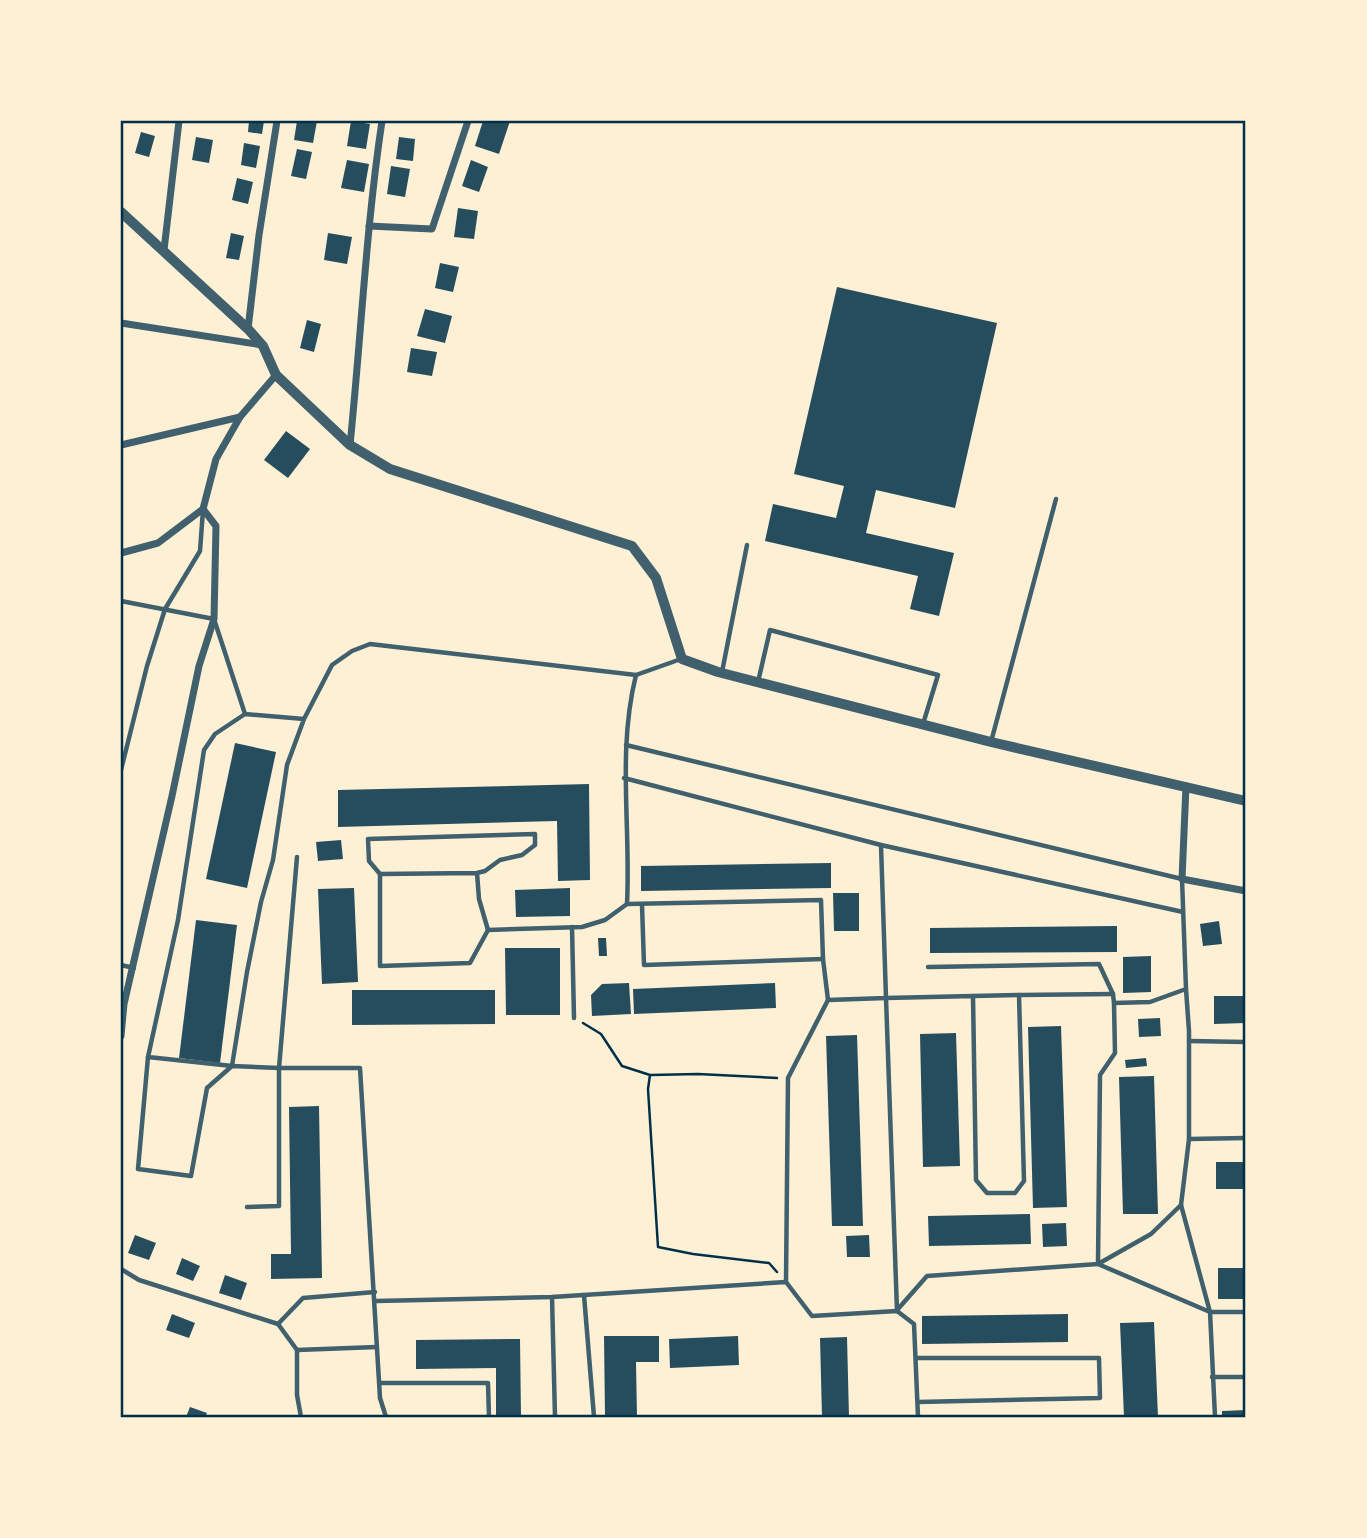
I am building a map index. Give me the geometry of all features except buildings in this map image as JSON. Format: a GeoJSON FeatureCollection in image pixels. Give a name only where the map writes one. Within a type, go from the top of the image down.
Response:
{"type":"FeatureCollection","features":[{"type":"Feature","properties":{"kind":"street"},"geometry":{"type":"LineString","coordinates":[[164,250],[179,121]]}},
{"type":"Feature","properties":{"kind":"street"},"geometry":{"type":"LineString","coordinates":[[248,329],[277,121]]}},
{"type":"Feature","properties":{"kind":"street"},"geometry":{"type":"LineString","coordinates":[[350,445],[363,320],[369,226],[382,121]]}},
{"type":"Feature","properties":{"kind":"street"},"geometry":{"type":"LineString","coordinates":[[369,226],[432,229],[468,121]]}},
{"type":"Feature","properties":{"kind":"street"},"geometry":{"type":"LineString","coordinates":[[121,212],[248,329],[263,345],[276,375],[350,445],[390,469],[632,547],[656,578],[682,659],[722,673],[923,725],[1246,800]]}},
{"type":"Feature","properties":{"kind":"street"},"geometry":{"type":"LineString","coordinates":[[121,323],[263,345]]}},
{"type":"Feature","properties":{"kind":"street"},"geometry":{"type":"LineString","coordinates":[[121,553],[158,543],[203,509],[216,458],[240,416],[276,375]]}},
{"type":"Feature","properties":{"kind":"street"},"geometry":{"type":"LineString","coordinates":[[121,445],[240,416]]}},
{"type":"Feature","properties":{"kind":"street"},"geometry":{"type":"LineString","coordinates":[[121,1036],[124,1004],[196,677],[214,619],[216,526],[203,509]]}},
{"type":"Feature","properties":{"kind":"street"},"geometry":{"type":"LineString","coordinates":[[1186,786],[1182,878],[1246,891]]}},
{"type":"Feature","properties":{"kind":"lane"},"geometry":{"type":"LineString","coordinates":[[991,742],[1056,499]]}},
{"type":"Feature","properties":{"kind":"lane"},"geometry":{"type":"LineString","coordinates":[[121,770],[147,666],[165,609],[200,551],[203,509]]}},
{"type":"Feature","properties":{"kind":"lane"},"geometry":{"type":"LineString","coordinates":[[722,673],[747,545]]}},
{"type":"Feature","properties":{"kind":"lane"},"geometry":{"type":"LineString","coordinates":[[121,601],[214,619],[245,714]]}},
{"type":"Feature","properties":{"kind":"lane"},"geometry":{"type":"LineString","coordinates":[[758,682],[770,630],[938,675],[923,725]]}},
{"type":"Feature","properties":{"kind":"lane"},"geometry":{"type":"LineString","coordinates":[[303,719],[245,714],[215,734],[204,750],[178,920],[148,1056],[138,1169],[191,1176],[207,1088],[232,1066],[259,914],[273,860],[287,765],[303,719],[332,665],[352,651],[370,645],[636,675],[682,659]]}},
{"type":"Feature","properties":{"kind":"lane"},"geometry":{"type":"LineString","coordinates":[[627,904],[624,778],[628,706],[636,675]]}},
{"type":"Feature","properties":{"kind":"lane"},"geometry":{"type":"LineString","coordinates":[[626,745],[1182,878],[1189,1041],[1189,1139],[1181,1205],[1210,1312],[1215,1417]]}},
{"type":"Feature","properties":{"kind":"lane"},"geometry":{"type":"LineString","coordinates":[[624,778],[881,845],[1183,912]]}},
{"type":"Feature","properties":{"kind":"lane"},"geometry":{"type":"LineString","coordinates":[[380,874],[485,871],[500,860],[522,855],[535,845],[535,834],[368,839],[369,861],[380,874],[380,966],[470,963],[488,930],[479,899],[477,873]]}},
{"type":"Feature","properties":{"kind":"lane"},"geometry":{"type":"LineString","coordinates":[[881,845],[897,1311]]}},
{"type":"Feature","properties":{"kind":"lane"},"geometry":{"type":"LineString","coordinates":[[247,1207],[279,1206],[279,1068],[297,857]]}},
{"type":"Feature","properties":{"kind":"lane"},"geometry":{"type":"LineString","coordinates":[[488,930],[582,927],[606,919],[627,904],[821,900],[828,1000],[788,1078],[786,1282],[812,1316],[897,1311],[914,1324],[918,1417]]}},
{"type":"Feature","properties":{"kind":"lane"},"geometry":{"type":"LineString","coordinates":[[642,905],[644,965],[823,958]]}},
{"type":"Feature","properties":{"kind":"lane"},"geometry":{"type":"LineString","coordinates":[[572,927],[574,1018]]}},
{"type":"Feature","properties":{"kind":"lane"},"geometry":{"type":"LineString","coordinates":[[928,967],[1099,964],[1113,994],[1115,1053],[1100,1075],[1098,1264]]}},
{"type":"Feature","properties":{"kind":"lane"},"geometry":{"type":"LineString","coordinates":[[121,965],[134,968]]}},
{"type":"Feature","properties":{"kind":"lane"},"geometry":{"type":"LineString","coordinates":[[1114,1003],[1150,1002],[1186,989]]}},
{"type":"Feature","properties":{"kind":"lane"},"geometry":{"type":"LineString","coordinates":[[828,1000],[1113,994]]}},
{"type":"Feature","properties":{"kind":"lane"},"geometry":{"type":"LineString","coordinates":[[973,996],[976,1180],[986,1194],[1015,1193],[1024,1181],[1018,995]]}},
{"type":"Feature","properties":{"kind":"lane"},"geometry":{"type":"LineString","coordinates":[[1189,1041],[1246,1042]]}},
{"type":"Feature","properties":{"kind":"lane"},"geometry":{"type":"LineString","coordinates":[[148,1056],[232,1066],[360,1068],[380,1398],[386,1417]]}},
{"type":"Feature","properties":{"kind":"lane"},"geometry":{"type":"LineString","coordinates":[[1189,1139],[1246,1138]]}},
{"type":"Feature","properties":{"kind":"lane"},"geometry":{"type":"LineString","coordinates":[[897,1311],[927,1276],[1098,1264],[1151,1234],[1181,1205]]}},
{"type":"Feature","properties":{"kind":"lane"},"geometry":{"type":"LineString","coordinates":[[1098,1264],[1210,1312],[1246,1312]]}},
{"type":"Feature","properties":{"kind":"lane"},"geometry":{"type":"LineString","coordinates":[[121,1269],[139,1280],[278,1324],[298,1349],[297,1395],[301,1417]]}},
{"type":"Feature","properties":{"kind":"lane"},"geometry":{"type":"LineString","coordinates":[[376,1301],[552,1297],[786,1282]]}},
{"type":"Feature","properties":{"kind":"lane"},"geometry":{"type":"LineString","coordinates":[[278,1324],[303,1298],[375,1292]]}},
{"type":"Feature","properties":{"kind":"lane"},"geometry":{"type":"LineString","coordinates":[[584,1295],[594,1417]]}},
{"type":"Feature","properties":{"kind":"lane"},"geometry":{"type":"LineString","coordinates":[[552,1297],[555,1417]]}},
{"type":"Feature","properties":{"kind":"lane"},"geometry":{"type":"LineString","coordinates":[[298,1349],[377,1347]]}},
{"type":"Feature","properties":{"kind":"lane"},"geometry":{"type":"LineString","coordinates":[[916,1358],[1099,1358],[1100,1398],[918,1402]]}},
{"type":"Feature","properties":{"kind":"lane"},"geometry":{"type":"LineString","coordinates":[[1212,1377],[1246,1377]]}},
{"type":"Feature","properties":{"kind":"lane"},"geometry":{"type":"LineString","coordinates":[[380,1382],[488,1382],[489,1417]]}},
{"type":"Feature","properties":{"kind":"path"},"geometry":{"type":"LineString","coordinates":[[574,1018],[601,1034],[622,1066],[650,1075],[788,1078]]}},
{"type":"Feature","properties":{"kind":"path"},"geometry":{"type":"LineString","coordinates":[[650,1075],[648,1089],[658,1247],[769,1263],[786,1282]]}}]}
